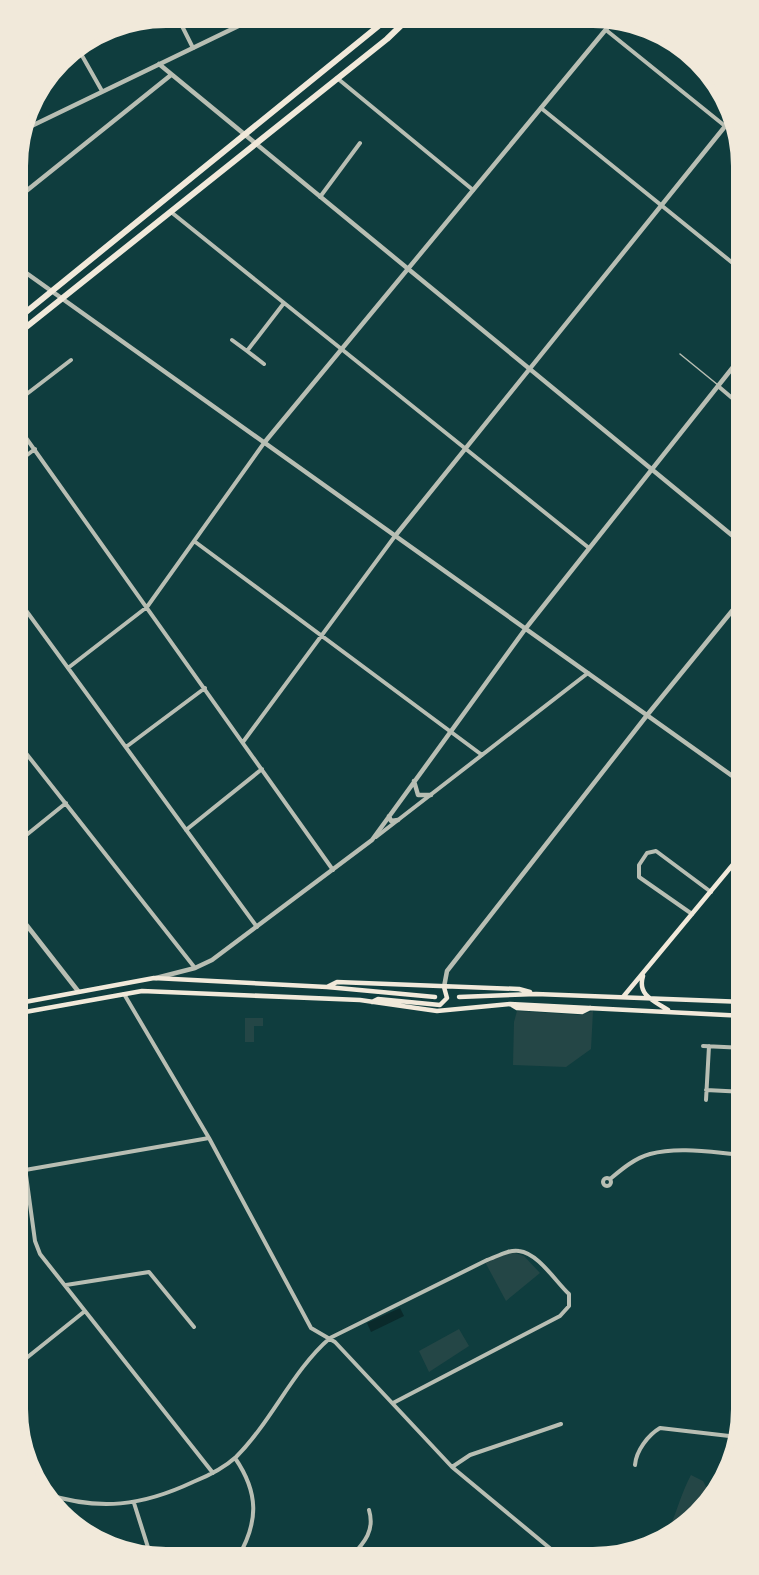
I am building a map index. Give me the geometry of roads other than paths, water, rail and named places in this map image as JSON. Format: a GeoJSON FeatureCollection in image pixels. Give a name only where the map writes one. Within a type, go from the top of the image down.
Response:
{"type":"FeatureCollection","features":[{"type":"Feature","properties":{"kind":"highway"},"geometry":{"type":"LineString","coordinates":[[24,314],[381,24]]}},
{"type":"Feature","properties":{"kind":"highway"},"geometry":{"type":"LineString","coordinates":[[387,39],[403,24]]}},
{"type":"Feature","properties":{"kind":"highway"},"geometry":{"type":"LineString","coordinates":[[24,329],[336,77],[407,24]]}},
{"type":"Feature","properties":{"kind":"main road"},"geometry":{"type":"LineString","coordinates":[[623,997],[735,862]]}},
{"type":"Feature","properties":{"kind":"main road"},"geometry":{"type":"LineString","coordinates":[[643,974],[641,990],[670,1012]]}},
{"type":"Feature","properties":{"kind":"main road"},"geometry":{"type":"LineString","coordinates":[[24,1002],[154,978],[327,987],[435,998]]}},
{"type":"Feature","properties":{"kind":"main road"},"geometry":{"type":"LineString","coordinates":[[327,987],[337,982],[519,989],[536,994]]}},
{"type":"Feature","properties":{"kind":"main road"},"geometry":{"type":"LineString","coordinates":[[372,1002],[378,999],[440,1005],[447,998],[444,987]]}},
{"type":"Feature","properties":{"kind":"main road"},"geometry":{"type":"LineString","coordinates":[[24,1012],[142,991],[372,1002],[437,1011],[512,1004],[735,1016]]}},
{"type":"Feature","properties":{"kind":"main road"},"geometry":{"type":"LineString","coordinates":[[459,997],[536,994],[735,1002]]}},
{"type":"Feature","properties":{"kind":"street"},"geometry":{"type":"LineString","coordinates":[[181,24],[193,48]]}},
{"type":"Feature","properties":{"kind":"street"},"geometry":{"type":"LineString","coordinates":[[30,126],[242,24]]}},
{"type":"Feature","properties":{"kind":"street"},"geometry":{"type":"LineString","coordinates":[[68,668],[147,607],[264,443],[610,25]]}},
{"type":"Feature","properties":{"kind":"street"},"geometry":{"type":"LineString","coordinates":[[606,30],[725,126]]}},
{"type":"Feature","properties":{"kind":"street"},"geometry":{"type":"LineString","coordinates":[[80,53],[102,91]]}},
{"type":"Feature","properties":{"kind":"street"},"geometry":{"type":"LineString","coordinates":[[159,64],[735,538]]}},
{"type":"Feature","properties":{"kind":"street"},"geometry":{"type":"LineString","coordinates":[[24,193],[171,75]]}},
{"type":"Feature","properties":{"kind":"street"},"geometry":{"type":"LineString","coordinates":[[336,77],[473,190]]}},
{"type":"Feature","properties":{"kind":"street"},"geometry":{"type":"LineString","coordinates":[[541,108],[735,264]]}},
{"type":"Feature","properties":{"kind":"street"},"geometry":{"type":"LineString","coordinates":[[243,742],[395,536],[728,123]]}},
{"type":"Feature","properties":{"kind":"street"},"geometry":{"type":"LineString","coordinates":[[320,197],[360,143]]}},
{"type":"Feature","properties":{"kind":"street"},"geometry":{"type":"LineString","coordinates":[[171,212],[589,548]]}},
{"type":"Feature","properties":{"kind":"street"},"geometry":{"type":"LineString","coordinates":[[24,271],[735,778]]}},
{"type":"Feature","properties":{"kind":"street"},"geometry":{"type":"LineString","coordinates":[[247,351],[284,303]]}},
{"type":"Feature","properties":{"kind":"street"},"geometry":{"type":"LineString","coordinates":[[232,340],[264,364]]}},
{"type":"Feature","properties":{"kind":"street"},"geometry":{"type":"LineString","coordinates":[[24,397],[71,360]]}},
{"type":"Feature","properties":{"kind":"street"},"geometry":{"type":"LineString","coordinates":[[372,840],[525,628],[735,365]]}},
{"type":"Feature","properties":{"kind":"street"},"geometry":{"type":"LineString","coordinates":[[718,386],[735,399]]}},
{"type":"Feature","properties":{"kind":"street"},"geometry":{"type":"LineString","coordinates":[[24,434],[333,870]]}},
{"type":"Feature","properties":{"kind":"street"},"geometry":{"type":"LineString","coordinates":[[24,457],[35,449]]}},
{"type":"Feature","properties":{"kind":"street"},"geometry":{"type":"LineString","coordinates":[[194,541],[482,755]]}},
{"type":"Feature","properties":{"kind":"street"},"geometry":{"type":"LineString","coordinates":[[444,987],[447,971],[648,714],[735,607]]}},
{"type":"Feature","properties":{"kind":"street"},"geometry":{"type":"LineString","coordinates":[[24,608],[257,927]]}},
{"type":"Feature","properties":{"kind":"street"},"geometry":{"type":"LineString","coordinates":[[154,978],[195,968],[212,960],[589,673]]}},
{"type":"Feature","properties":{"kind":"street"},"geometry":{"type":"LineString","coordinates":[[126,747],[205,688]]}},
{"type":"Feature","properties":{"kind":"street"},"geometry":{"type":"LineString","coordinates":[[24,750],[195,968]]}},
{"type":"Feature","properties":{"kind":"street"},"geometry":{"type":"LineString","coordinates":[[186,830],[262,770]]}},
{"type":"Feature","properties":{"kind":"street"},"geometry":{"type":"LineString","coordinates":[[414,781],[418,795],[431,795]]}},
{"type":"Feature","properties":{"kind":"street"},"geometry":{"type":"LineString","coordinates":[[24,837],[66,803]]}},
{"type":"Feature","properties":{"kind":"street"},"geometry":{"type":"LineString","coordinates":[[389,816],[390,821],[398,820]]}},
{"type":"Feature","properties":{"kind":"street"},"geometry":{"type":"LineString","coordinates":[[693,915],[639,877],[639,865],[647,853],[656,851],[711,892]]}},
{"type":"Feature","properties":{"kind":"street"},"geometry":{"type":"LineString","coordinates":[[24,922],[78,991]]}},
{"type":"Feature","properties":{"kind":"street"},"geometry":{"type":"LineString","coordinates":[[447,971],[448,981],[456,987]]}},
{"type":"Feature","properties":{"kind":"street"},"geometry":{"type":"LineString","coordinates":[[124,994],[210,1138],[311,1328],[330,1338],[452,1467],[553,1551]]}},
{"type":"Feature","properties":{"kind":"street"},"geometry":{"type":"LineString","coordinates":[[706,1100],[706,1046],[735,1047]]}},
{"type":"Feature","properties":{"kind":"street"},"geometry":{"type":"LineString","coordinates":[[706,1090],[735,1091]]}},
{"type":"Feature","properties":{"kind":"street"},"geometry":{"type":"LineString","coordinates":[[25,1170],[210,1138]]}},
{"type":"Feature","properties":{"kind":"street"},"geometry":{"type":"LineString","coordinates":[[610,1179],[626,1166],[650,1154],[678,1152],[735,1155]]}},
{"type":"Feature","properties":{"kind":"street"},"geometry":{"type":"LineString","coordinates":[[24,1163],[35,1241],[40,1254],[213,1473]]}},
{"type":"Feature","properties":{"kind":"street"},"geometry":{"type":"LineString","coordinates":[[54,1496],[84,1504],[104,1506],[134,1503],[171,1492],[213,1473],[235,1458],[312,1356],[330,1338],[487,1260],[520,1251],[533,1257],[568,1294],[569,1306],[560,1316],[393,1403]]}},
{"type":"Feature","properties":{"kind":"street"},"geometry":{"type":"LineString","coordinates":[[66,1285],[149,1272],[194,1327]]}},
{"type":"Feature","properties":{"kind":"street"},"geometry":{"type":"LineString","coordinates":[[24,1360],[85,1311]]}},
{"type":"Feature","properties":{"kind":"street"},"geometry":{"type":"LineString","coordinates":[[452,1467],[470,1455],[561,1424]]}},
{"type":"Feature","properties":{"kind":"street"},"geometry":{"type":"LineString","coordinates":[[635,1465],[637,1455],[651,1435],[660,1428],[732,1436]]}},
{"type":"Feature","properties":{"kind":"street"},"geometry":{"type":"LineString","coordinates":[[235,1458],[249,1479],[254,1509],[249,1540],[242,1551]]}},
{"type":"Feature","properties":{"kind":"street"},"geometry":{"type":"LineString","coordinates":[[134,1503],[149,1550]]}},
{"type":"Feature","properties":{"kind":"street"},"geometry":{"type":"LineString","coordinates":[[359,1549],[373,1523],[369,1510]]}},
{"type":"Feature","properties":{"kind":"lane"},"geometry":{"type":"LineString","coordinates":[[680,354],[718,386]]}}]}
